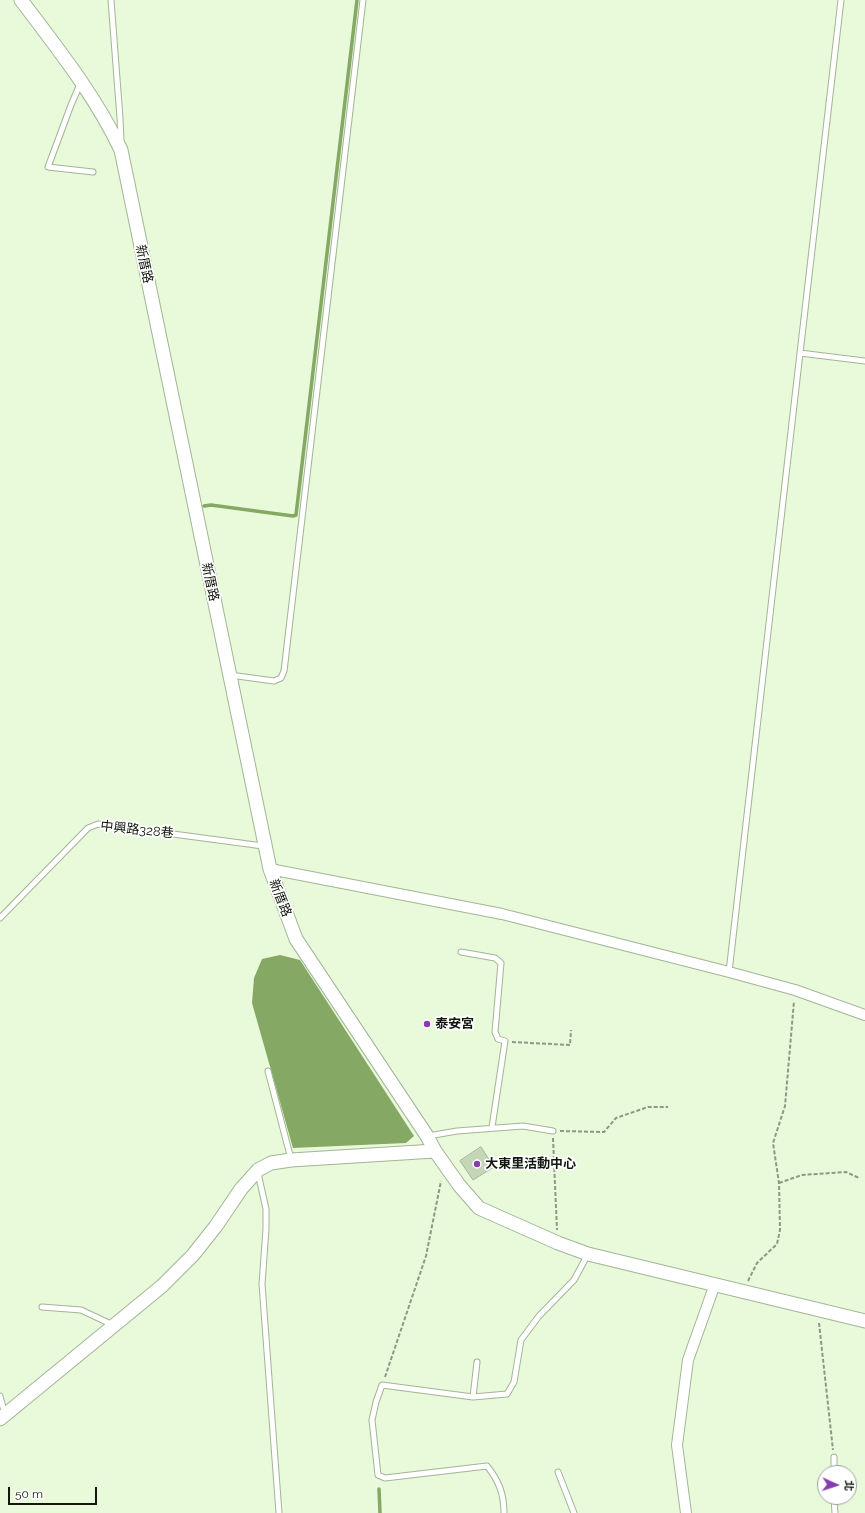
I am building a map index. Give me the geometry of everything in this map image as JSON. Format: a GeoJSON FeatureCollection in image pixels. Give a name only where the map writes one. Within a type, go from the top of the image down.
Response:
{"type":"FeatureCollection","features":[{"type":"Feature","properties":{"kind":"street","name":"新厝路"},"geometry":{"type":"LineString","coordinates":[[21,0],[81,81],[109,126],[121,150],[264,846],[270,869],[296,939],[427,1136],[443,1164],[479,1208],[558,1243],[588,1254],[865,1321]]}},
{"type":"Feature","properties":{"kind":"street"},"geometry":{"type":"LineString","coordinates":[[270,869],[502,914],[795,990],[865,1015]]}},
{"type":"Feature","properties":{"kind":"street"},"geometry":{"type":"LineString","coordinates":[[2,1417],[162,1286],[184,1264],[216,1226],[241,1189],[258,1170],[271,1163],[291,1160],[435,1151]]}},
{"type":"Feature","properties":{"kind":"street"},"geometry":{"type":"LineString","coordinates":[[686,1513],[677,1445],[688,1360],[715,1284]]}},
{"type":"Feature","properties":{"kind":"lane"},"geometry":{"type":"LineString","coordinates":[[111,0],[121,150]]}},
{"type":"Feature","properties":{"kind":"lane"},"geometry":{"type":"LineString","coordinates":[[229,675],[274,681],[281,678],[284,671],[363,0]]}},
{"type":"Feature","properties":{"kind":"lane"},"geometry":{"type":"LineString","coordinates":[[730,972],[841,0]]}},
{"type":"Feature","properties":{"kind":"lane"},"geometry":{"type":"LineString","coordinates":[[81,81],[48,167],[94,172]]}},
{"type":"Feature","properties":{"kind":"lane"},"geometry":{"type":"LineString","coordinates":[[800,353],[865,361]]}},
{"type":"Feature","properties":{"kind":"lane","name":"中興路328巷"},"geometry":{"type":"LineString","coordinates":[[0,918],[88,828],[98,824],[264,846]]}},
{"type":"Feature","properties":{"kind":"lane"},"geometry":{"type":"LineString","coordinates":[[461,952],[495,958],[501,963],[495,1032],[498,1039],[505,1041],[492,1127]]}},
{"type":"Feature","properties":{"kind":"lane"},"geometry":{"type":"LineString","coordinates":[[268,1071],[291,1160]]}},
{"type":"Feature","properties":{"kind":"lane"},"geometry":{"type":"LineString","coordinates":[[427,1136],[492,1127],[523,1126],[553,1131]]}},
{"type":"Feature","properties":{"kind":"lane"},"geometry":{"type":"LineString","coordinates":[[258,1170],[266,1209],[262,1284],[279,1513]]}},
{"type":"Feature","properties":{"kind":"lane"},"geometry":{"type":"LineString","coordinates":[[504,1513],[504,1499],[496,1477],[487,1466],[385,1478],[378,1475],[372,1420],[376,1402],[382,1385],[473,1397],[507,1394],[514,1382],[521,1340],[539,1316],[574,1280],[588,1254]]}},
{"type":"Feature","properties":{"kind":"lane"},"geometry":{"type":"LineString","coordinates":[[42,1307],[81,1310],[114,1326]]}},
{"type":"Feature","properties":{"kind":"lane"},"geometry":{"type":"LineString","coordinates":[[473,1397],[477,1362]]}},
{"type":"Feature","properties":{"kind":"lane"},"geometry":{"type":"LineString","coordinates":[[0,1396],[2,1417]]}},
{"type":"Feature","properties":{"kind":"lane"},"geometry":{"type":"LineString","coordinates":[[834,1457],[834,1465]]}},
{"type":"Feature","properties":{"kind":"lane"},"geometry":{"type":"LineString","coordinates":[[558,1472],[574,1513]]}},
{"type":"Feature","properties":{"kind":"path"},"geometry":{"type":"LineString","coordinates":[[744,1291],[757,1263],[777,1244],[780,1230],[779,1182],[773,1143],[785,1106],[795,990]]}},
{"type":"Feature","properties":{"kind":"path"},"geometry":{"type":"LineString","coordinates":[[505,1041],[570,1045],[571,1030]]}},
{"type":"Feature","properties":{"kind":"path"},"geometry":{"type":"LineString","coordinates":[[558,1243],[553,1131],[604,1132],[616,1118],[648,1107],[668,1107]]}},
{"type":"Feature","properties":{"kind":"path"},"geometry":{"type":"LineString","coordinates":[[382,1385],[426,1256],[440,1192],[443,1164]]}},
{"type":"Feature","properties":{"kind":"path"},"geometry":{"type":"LineString","coordinates":[[779,1182],[802,1175],[846,1172],[859,1178]]}},
{"type":"Feature","properties":{"kind":"path"},"geometry":{"type":"LineString","coordinates":[[817,1310],[834,1457]]}},
{"type":"Feature","properties":{"kind":"shaded area"},"geometry":{"type":"Polygon","coordinates":[[[280,955],[300,960],[414,1136],[406,1143],[293,1148],[252,1003],[254,978],[262,959],[280,955]]]}},
{"type":"Feature","properties":{"kind":"building","name":"大東里活動中心"},"geometry":{"type":"Polygon","coordinates":[[[481,1147],[494,1167],[473,1180],[460,1161],[481,1147]]]}},
{"type":"Feature","properties":{"kind":"waterway"},"geometry":{"type":"LineString","coordinates":[[204,506],[211,505],[293,516],[296,515],[357,0]]}},
{"type":"Feature","properties":{"kind":"waterway"},"geometry":{"type":"LineString","coordinates":[[379,1489],[380,1513]]}},
{"type":"Feature","properties":{"kind":"place","name":"泰安宮"},"geometry":{"type":"Point","coordinates":[427,1024]}},
{"type":"Feature","properties":{"kind":"place","name":"大東里活動中心"},"geometry":{"type":"Point","coordinates":[477,1164]}}]}
